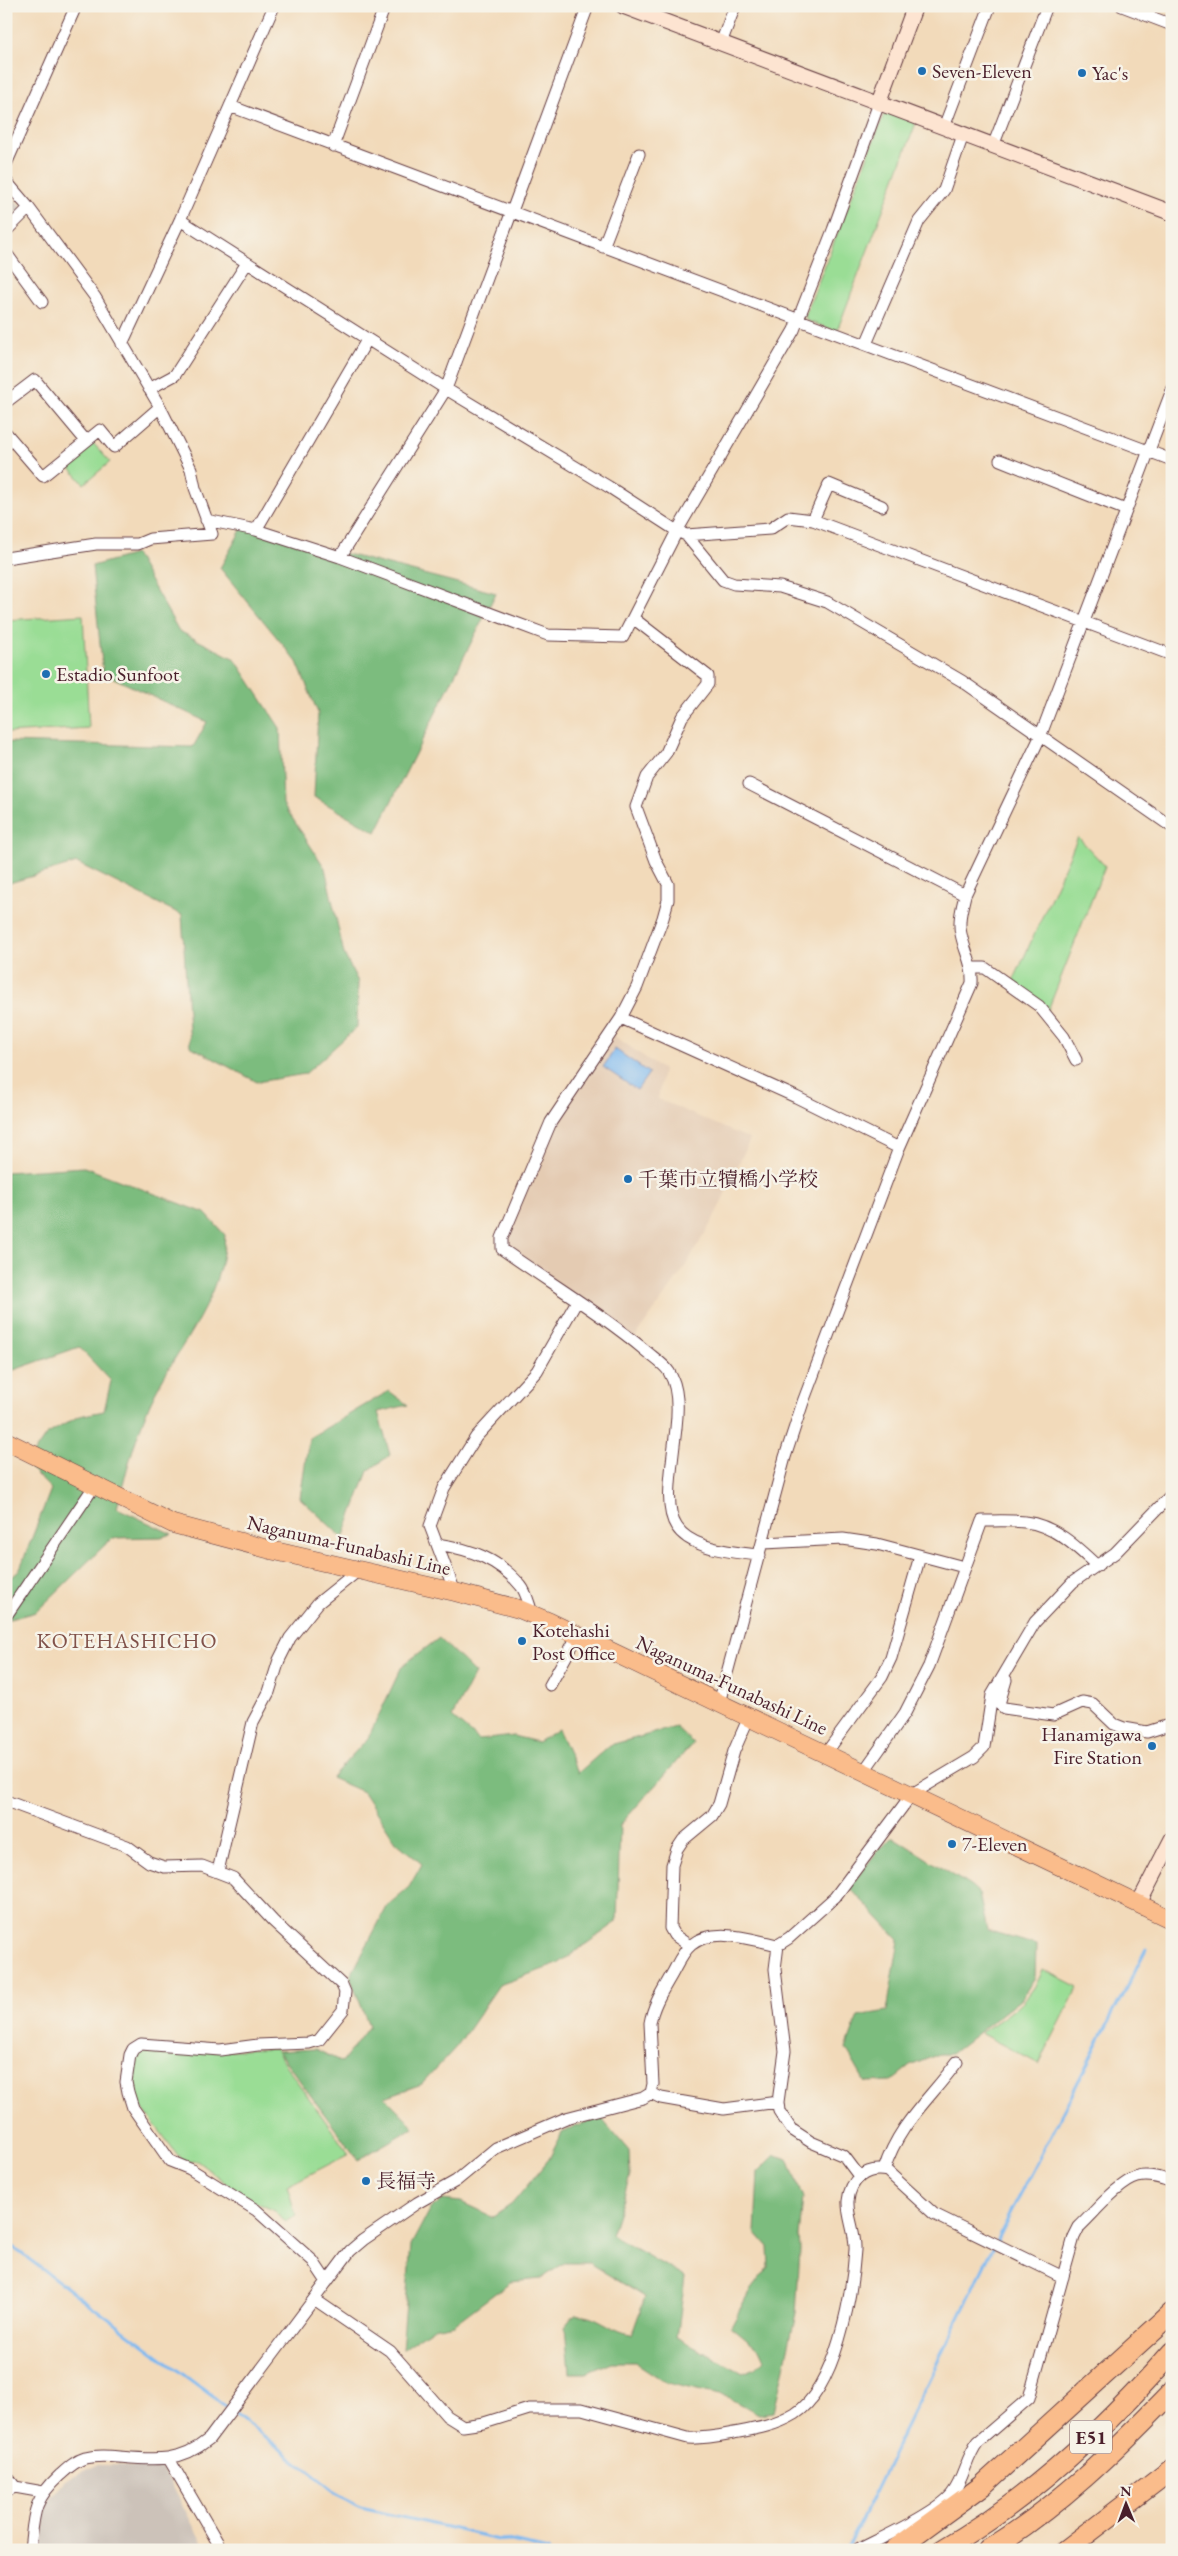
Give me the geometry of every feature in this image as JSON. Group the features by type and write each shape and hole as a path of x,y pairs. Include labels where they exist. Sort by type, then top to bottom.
{"highway":[{"path":"894,2550 982,2486 1172,2313"},
{"name":"E51","path":"942,2550 1000,2512 1045,2478 1088,2440 1172,2352"},
{"name":"E51","path":"988,2550 1062,2498 1106,2460 1172,2392"},
{"path":"1066,2550 1172,2469"}],"main road":[{"name":"Naganuma-Funabashi Line","path":"6,1441 173,1524 455,1592 533,1615 864,1771 1172,1920"}],"street":[{"path":"6,164 76,6"},
{"path":"122,344 180,220 274,6"},
{"path":"340,557 446,389 588,6"},
{"path":"623,6 1172,213"},
{"path":"721,43 735,6"},
{"path":"206,520 256,530 340,557 548,635 623,637 798,320 915,6"},
{"path":"944,128 990,6"},
{"path":"993,146 1047,6"},
{"path":"1122,6 1172,25"},
{"path":"333,146 383,12"},
{"path":"230,106 1172,460"},
{"path":"866,344 919,221 944,190 964,135"},
{"path":"603,247 639,154"},
{"path":"6,181 29,208 95,297 160,407 191,469 212,534 150,539 138,544 96,544 6,558"},
{"path":"6,231 29,208"},
{"path":"180,220 367,340 681,533 723,580 734,584 780,587 827,602 962,681 1172,827"},
{"path":"6,253 42,302"},
{"path":"149,389 175,375 247,263"},
{"path":"256,530 367,340"},
{"path":"6,402 35,380 86,441"},
{"path":"719,1703 786,1457 803,1402 898,1148 969,990 973,968 961,933 960,912 965,895 1040,737 1172,390"},
{"path":"6,433 43,476 100,430 114,447 160,407"},
{"path":"1000,460 1126,510"},
{"path":"813,520 829,484 882,506"},
{"path":"681,533 770,529 788,517 813,520 1172,655"},
{"path":"633,618 708,676 708,684 682,717 666,753 647,777 636,807 656,860 668,884 668,900 637,986 622,1018 551,1122 502,1238 502,1249 630,1338 669,1371 676,1389 677,1416 668,1500 675,1526 685,1538 703,1546 760,1555"},
{"path":"749,784 965,895"},
{"path":"973,968 985,968 1040,1006 1064,1037 1076,1060"},
{"path":"622,1018 796,1097 898,1148"},
{"path":"455,1592 430,1526 444,1488 476,1437 537,1371 577,1301"},
{"path":"6,1616 95,1485"},
{"path":"39,2550 30,2544 36,2508 43,2492 71,2466 84,2458 97,2456 169,2459 188,2454 209,2439 350,2251 363,2240 417,2203 456,2182 496,2148 566,2118 642,2098 651,2093 653,2084 651,2014 658,1998 690,1946 709,1936 723,1935 778,1945 789,1938 835,1897 912,1794 974,1758 984,1747 992,1695 1036,1622 1073,1582 1115,1553 1172,1494"},
{"path":"864,1771 905,1713 929,1666 982,1521 1026,1522 1041,1526 1072,1543 1097,1566"},
{"path":"764,1543 843,1539 877,1544 964,1567"},
{"path":"437,1544 462,1548 492,1559 522,1587 533,1615"},
{"path":"826,1753 885,1671 891,1658 920,1556"},
{"path":"218,1871 253,1722 268,1692 279,1660 290,1638 318,1603 359,1570"},
{"path":"550,1685 578,1635"},
{"path":"1010,1664 999,1704 1004,1708 1053,1716 1082,1702 1093,1704 1114,1724 1124,1728 1147,1732 1172,1724"},
{"path":"690,1946 674,1935 670,1928 672,1866 677,1850 683,1840 704,1824 718,1804 734,1751 749,1717"},
{"path":"6,1801 127,1846 149,1862 164,1868 202,1866 218,1871 241,1885 273,1921 342,1986 345,1992 344,2010 319,2040 309,2043 258,2045 220,2050 141,2044 133,2049 130,2055 126,2082 133,2108 170,2161 190,2169 256,2210 313,2261 327,2282"},
{"path":"1139,1903 1172,1839"},
{"path":"778,1945 775,1969 785,2034 785,2052 778,2102 784,2120 791,2129 812,2142 844,2156 858,2176"},
{"path":"884,2170 889,2153 909,2119 944,2080 957,2062"},
{"path":"651,2093 661,2098 724,2109 778,2102"},
{"path":"314,2299 390,2351 447,2416 463,2426 478,2425 529,2408 545,2408 594,2412 688,2438 700,2439 764,2428 795,2414 806,2405 824,2377 845,2322 851,2294 855,2248 848,2199 858,2176 868,2171 884,2170 934,2214 1063,2277"},
{"path":"858,2550 912,2522 952,2494 972,2450 978,2442 1029,2398 1079,2227 1128,2181 1138,2176 1157,2177 1172,2182"},
{"path":"169,2459 222,2550"},
{"path":"6,2475 11,2489 43,2492"}],"shaded area":[{"path":"6,190 22,208 6,225"},
{"name":"千葉市立犢橋小学校","path":"613,1035 663,1070 658,1099 750,1139 714,1218 683,1270 634,1339 501,1250 546,1129"},
{"path":"96,2465 162,2466 206,2550 44,2550 37,2540 45,2504 65,2480"}],"green space":[{"path":"885,112 916,123 837,331 807,321 805,316"},
{"path":"93,443 110,462 84,484 67,465"},
{"path":"245,523 312,545 496,593 376,832 314,797 318,713 297,662 220,568"},
{"path":"135,554 179,631 235,659 280,728 283,804 325,868 344,954 358,982 357,1027 305,1074 257,1082 190,1046 182,915 77,863 6,884 6,742 193,747 207,722 103,673 92,566"},
{"name":"Estadio Sunfoot","path":"83,615 89,728 6,733 6,620"},
{"path":"1078,837 1105,866 1048,1010 1012,984"},
{"path":"84,1167 205,1213 225,1235 222,1258 217,1279 209,1298 155,1393 143,1419 117,1508 172,1534 161,1537 112,1538 36,1612 6,1620 6,1582 19,1571 51,1489 26,1464 46,1435 79,1416 104,1411 111,1381 79,1347 11,1371 6,1370 6,1172"},
{"path":"389,1391 408,1405 378,1412 390,1455 368,1471 343,1538 300,1498 309,1438"},
{"path":"439,1638 475,1673 452,1717 479,1740 513,1736 538,1742 558,1729 578,1773 610,1745 676,1727 693,1743 620,1825 617,1922 558,1964 499,1985 457,2046 422,2084 385,2097 414,2127 358,2160 278,2051 315,2049 342,2062 369,2026 350,1977 388,1905 409,1887 422,1864 396,1842 363,1792 331,1778 368,1738 402,1666"},
{"path":"893,1837 970,1886 979,1894 987,1930 1036,1945 1035,1977 1022,1998 951,2054 939,2054 910,2066 891,2081 865,2082 846,2049 858,2016 887,2011 899,1940 849,1887 877,1852"},
{"path":"1043,1969 1078,1987 1039,2064 980,2033 1009,2013 1025,1999"},
{"path":"276,2049 349,2154 287,2186 296,2215 285,2222 275,2211 244,2197 197,2161 183,2162 136,2100 130,2078 135,2057 142,2052"},
{"path":"601,2118 629,2151 630,2176 611,2235 685,2277 677,2338 743,2373 756,2368 764,2360 759,2349 731,2326 749,2292 769,2266 768,2247 755,2232 758,2172 775,2155 788,2159 803,2198 799,2236 800,2250 796,2314 774,2412 759,2414 728,2397 667,2383 635,2362 612,2362 586,2373 569,2373 565,2327 575,2315 590,2316 617,2330 632,2334 645,2297 589,2263 564,2263 541,2279 510,2282 454,2324 433,2328 402,2349 411,2245 430,2209 442,2200 461,2202 493,2217 512,2204 549,2159 562,2133 574,2126"}],"water":[{"path":"615,1049 649,1073 637,1090 603,1067"}],"waterway":[{"path":"846,2550 992,2250 1146,1949"},
{"path":"6,2242 228,2408"},
{"path":"233,2412 343,2498 365,2509 548,2550"}],"place":[{"name":"Seven-Eleven","path":"922,71"},
{"name":"Yac's","path":"1082,73"},
{"name":"Estadio Sunfoot","path":"46,674"},
{"name":"千葉市立犢橋小学校","path":"628,1179"},
{"name":"Kotehashi Post Office","path":"522,1641"},
{"name":"Hanamigawa Fire Station","path":"1152,1746"},
{"name":"7-Eleven","path":"952,1844"},
{"name":"長福寺","path":"366,2181"}],"district":[{"name":"KOTEHASHICHO","path":"127,1641"}]}
